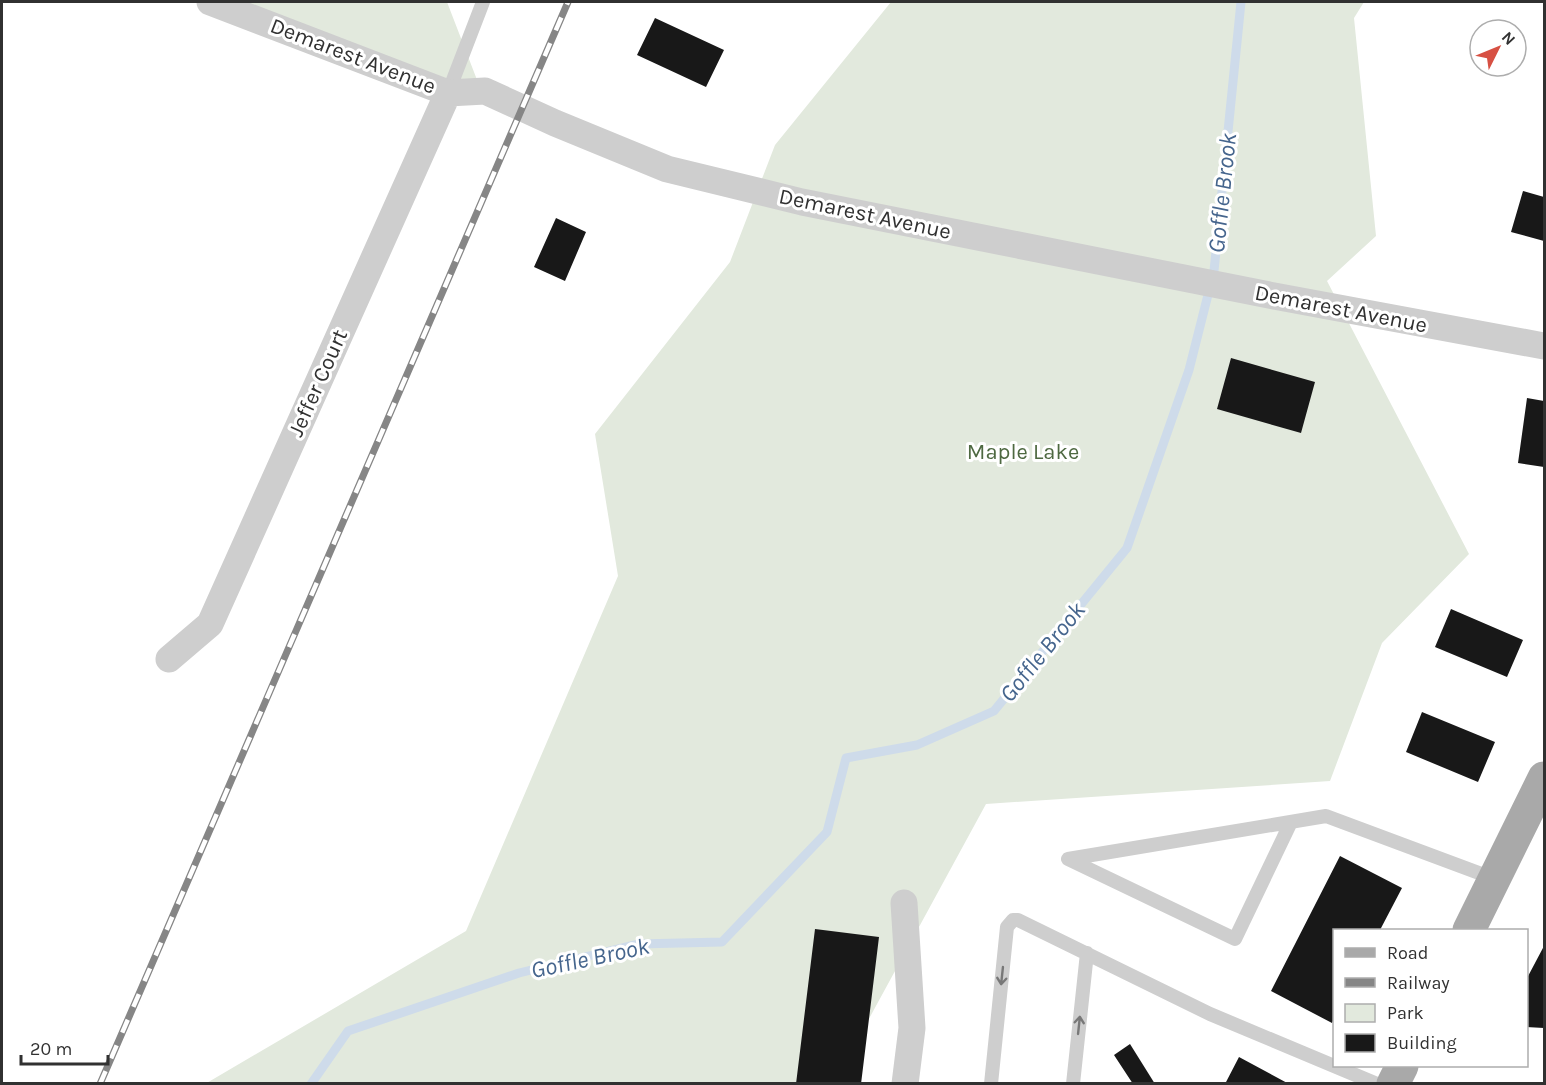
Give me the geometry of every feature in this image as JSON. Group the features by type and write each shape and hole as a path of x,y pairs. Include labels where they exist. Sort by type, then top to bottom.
{"main road":[{"path":"1469,929 1545,778"},
{"path":"1393,1083 1401,1067"}],"street":[{"name":"Demarest Avenue","path":"210,2 448,93 485,91 555,123 667,169 802,202 1274,296 1545,346"},
{"name":"Jeffer Court","path":"169,659 210,624 448,93"},
{"path":"904,903 912,1028 904,1083"}],"lane":[{"path":"448,93 483,2"},
{"path":"1291,822 1235,939 1068,859 1326,816 1494,879"},
{"path":"991,1083 1007,927 1013,920 1024,922 1210,1014 1333,1065"},
{"path":"1073,1083 1087,953"},
{"path":"1338,1067 1377,1083"}],"green space":[{"path":"208,2 447,2 484,98"},
{"name":"Maple Lake","path":"891,2 1364,2 1354,18 1376,236 1327,281 1469,554 1382,643 1330,781 986,804 834,1083 205,1084 466,931 618,576 595,434 730,262 775,145"}],"building":[{"path":"655,18 724,50 706,87 637,55"},
{"path":"1523,191 1544,197 1544,241 1511,232"},
{"path":"556,218 586,232 565,281 534,267"},
{"path":"1231,358 1315,382 1301,433 1217,409"},
{"path":"1527,398 1544,401 1544,467 1518,463"},
{"path":"1451,609 1523,640 1507,677 1435,647"},
{"path":"1422,712 1495,742 1478,782 1406,752"},
{"path":"1340,856 1402,888 1381,929 1333,929 1332,1023 1271,991"},
{"path":"815,929 879,937 861,1084 796,1084"},
{"path":"1544,946 1544,1028 1528,1027 1528,976"},
{"path":"1130,1044 1155,1084 1133,1084 1114,1055"},
{"path":"1239,1057 1289,1084 1225,1084"}],"waterway":[{"name":"Goffle Brook","path":"311,1084 348,1031 519,973 638,944 722,942 827,832 846,758 917,745 994,711 1127,548 1189,370 1214,271 1241,2"}],"railway":[{"path":"100,1084 568,2"}]}
